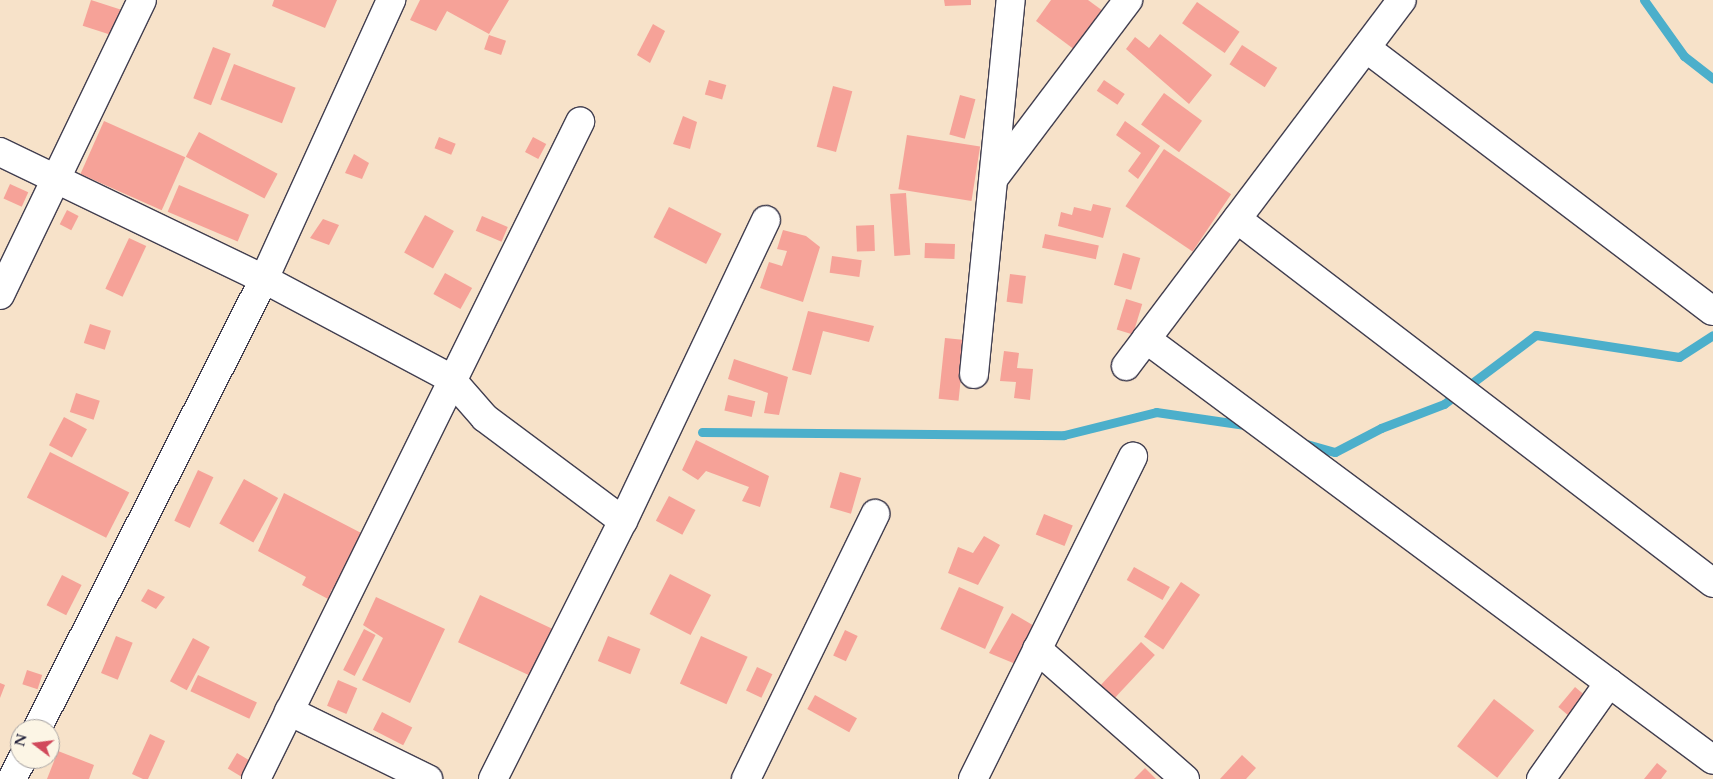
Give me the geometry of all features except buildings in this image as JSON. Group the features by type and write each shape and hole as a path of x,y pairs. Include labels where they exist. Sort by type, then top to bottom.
{"street":[{"path":"0,295 142,0"},
{"path":"42,719 264,279 391,0"},
{"path":"974,374 1011,0"},
{"path":"994,178 1128,0"},
{"path":"1126,366 1402,0"},
{"path":"1366,48 1713,311"},
{"path":"256,779 450,378 580,122"},
{"path":"0,152 264,279 450,378 485,418 623,521"},
{"path":"1237,219 1713,583"},
{"path":"493,779 623,521 766,220"},
{"path":"1146,339 1713,760"},
{"path":"973,779 1133,456"},
{"path":"746,779 875,514"},
{"path":"1038,649 1185,779"},
{"path":"1541,779 1608,683"},
{"path":"289,711 417,777"}],"waterway":[{"path":"1644,0 1684,56 1713,79"},
{"path":"1303,443 1335,452 1381,428 1444,404 1536,335 1679,357 1713,335"},
{"path":"702,432 1064,435 1156,412 1245,425"}]}
